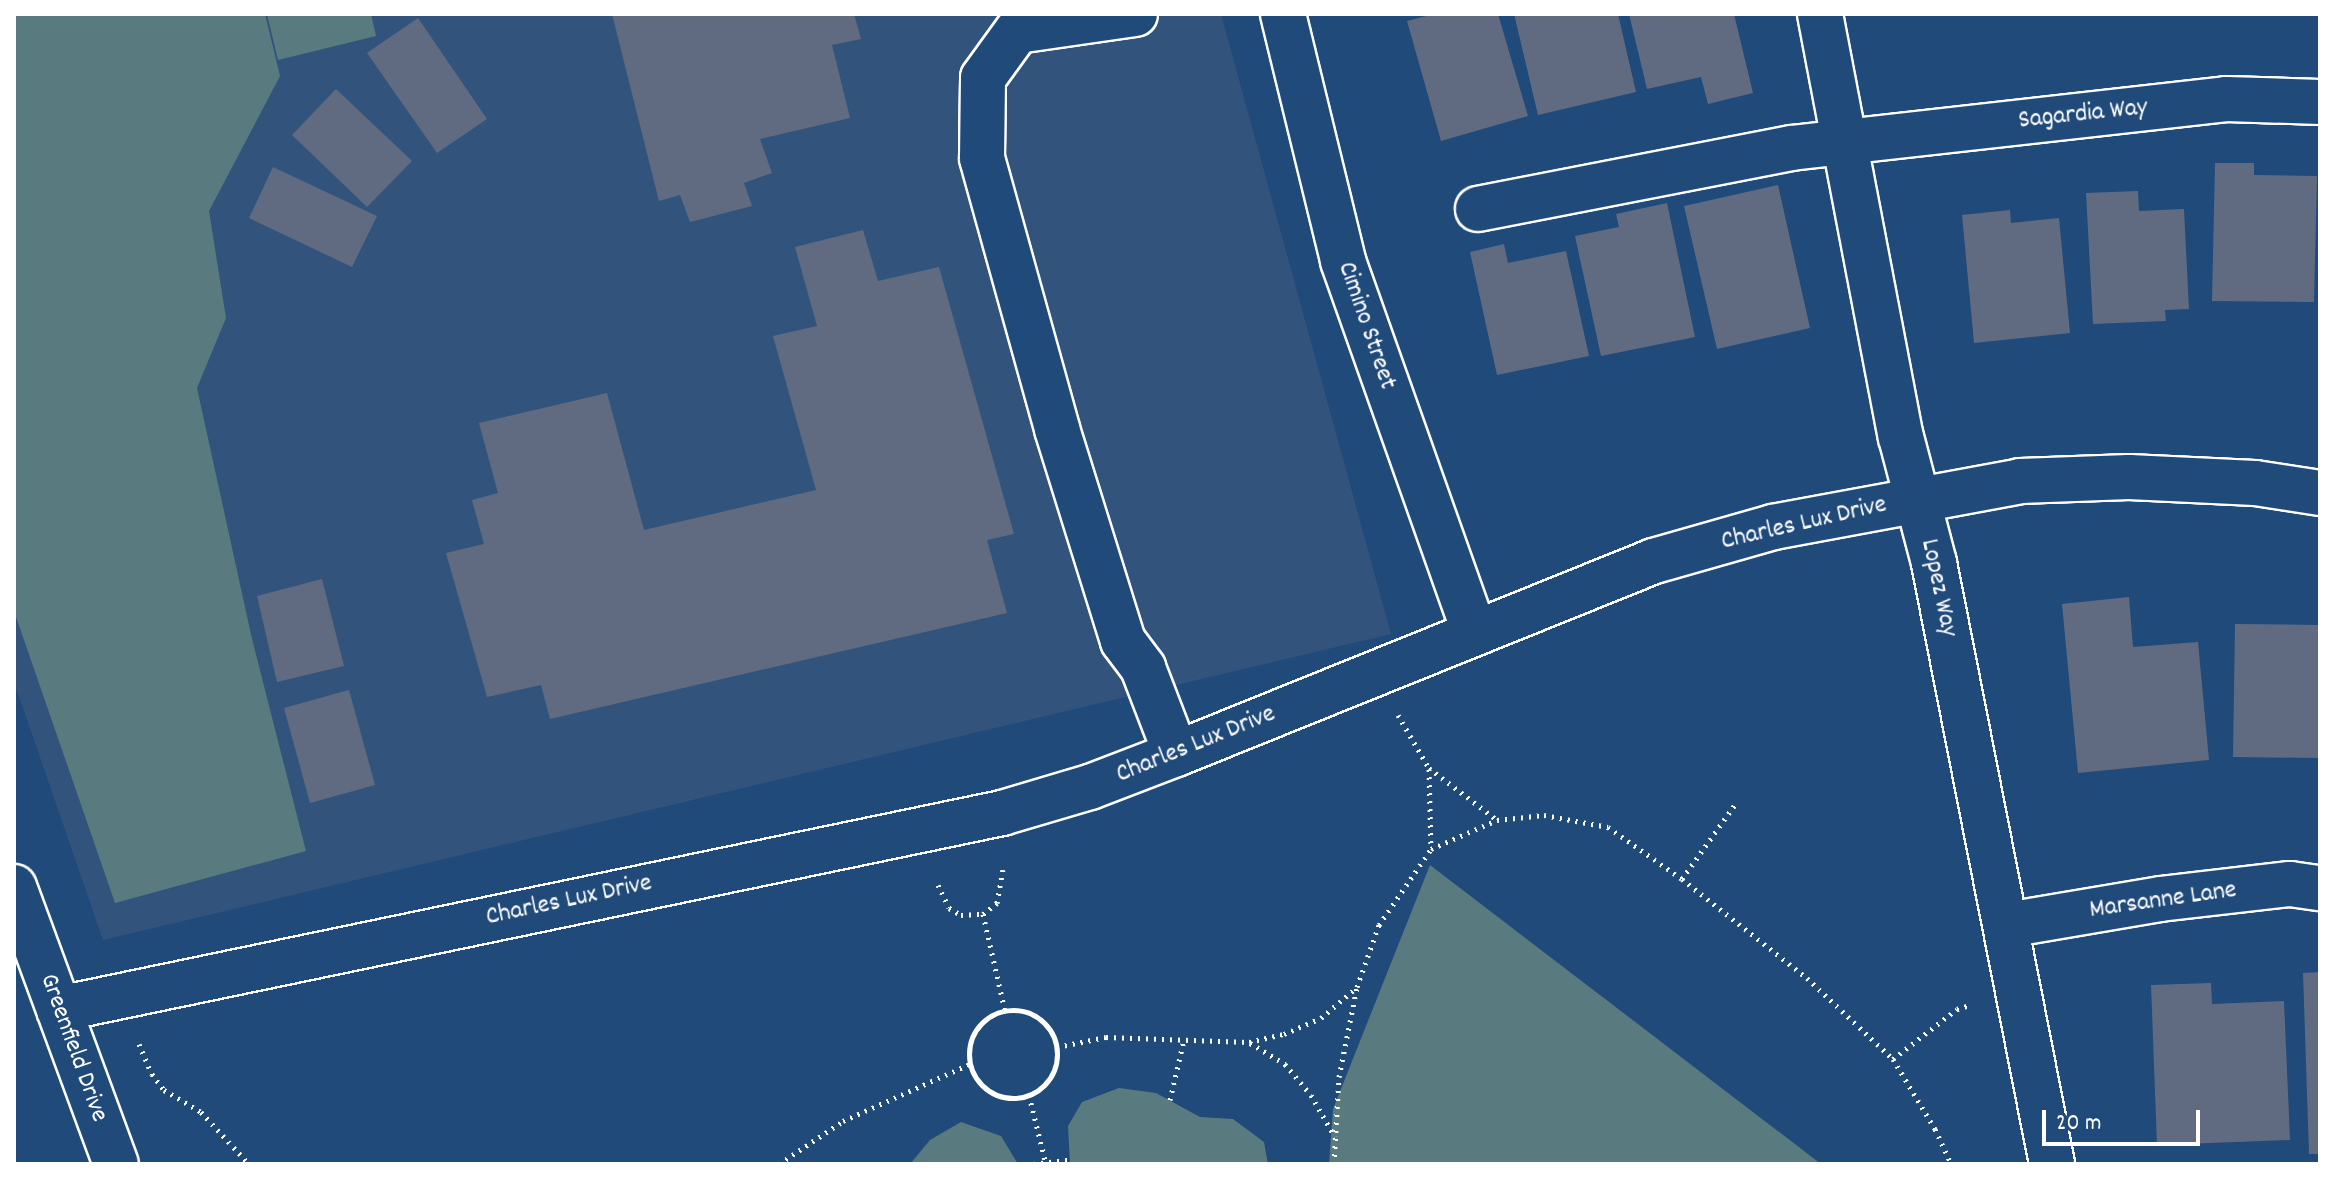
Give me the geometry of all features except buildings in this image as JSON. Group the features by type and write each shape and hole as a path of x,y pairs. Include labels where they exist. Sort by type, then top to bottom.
{"street":[{"path":"1135,14 1017,31 983,78 982,158 1057,429 1123,641 1143,668 1176,754"},
{"name":"Cimino Street","path":"1283,14 1343,261 1474,631"},
{"name":"Lopez Way","path":"1820,14 1901,437 1934,563 2052,1164"},
{"name":"Sagardia Way","path":"1478,209 1791,148 2226,99 2320,102"},
{"name":"Charles Lux Drive","path":"59,1009 1002,813 1090,787 1176,754 1474,631 1654,561 1773,527 2020,481 2129,477 2255,483 2320,493"},
{"name":"Marsanne Lane","path":"2007,925 2290,884 2320,888"},
{"name":"Greenfield Drive","path":"14,887 116,1164"}],"path":[{"path":"1397,711 1429,768 1497,820"},
{"path":"1429,768 1431,849"},
{"path":"1682,879 1736,803"},
{"path":"1334,1164 1339,1077 1357,987 1379,925 1431,849 1497,820 1544,815 1608,827 1682,879 1807,978 1893,1059 1935,1129 1951,1164"},
{"path":"938,885 949,908 961,915 983,914 997,903 1003,870"},
{"path":"983,914 1005,1011"},
{"path":"1057,1047 1106,1037 1249,1042 1284,1034 1321,1018 1357,987"},
{"path":"1893,1059 1957,1009 1982,1002"},
{"path":"1005,1011 1032,1014 1052,1033 1057,1047 1051,1076 1029,1095 1014,1099 986,1089 970,1064 972,1036 991,1016 1005,1011"},
{"path":"1170,1100 1184,1040"},
{"path":"1249,1042 1285,1064 1311,1095 1335,1137"},
{"path":"781,1163 843,1121 970,1064"},
{"path":"152,1074 164,1090 201,1112 249,1164"},
{"path":"1029,1095 1046,1163"},
{"path":"1033,1164 1068,1160"}],"shaded area":[{"path":"14,14 1221,14 1391,634 103,940 14,682"}],"green space":[{"path":"14,14 265,14 280,76 209,211 226,318 197,388 252,639 306,851 115,903 14,611"},
{"path":"267,14 371,14 376,36 278,60"},
{"path":"1430,865 1821,1164 1329,1164 1333,1109"},
{"path":"1119,1088 1156,1093 1200,1117 1233,1119 1264,1142 1268,1164 1070,1164 1068,1126 1082,1102"},
{"path":"961,1122 1001,1136 1018,1164 910,1164 930,1140"}]}
